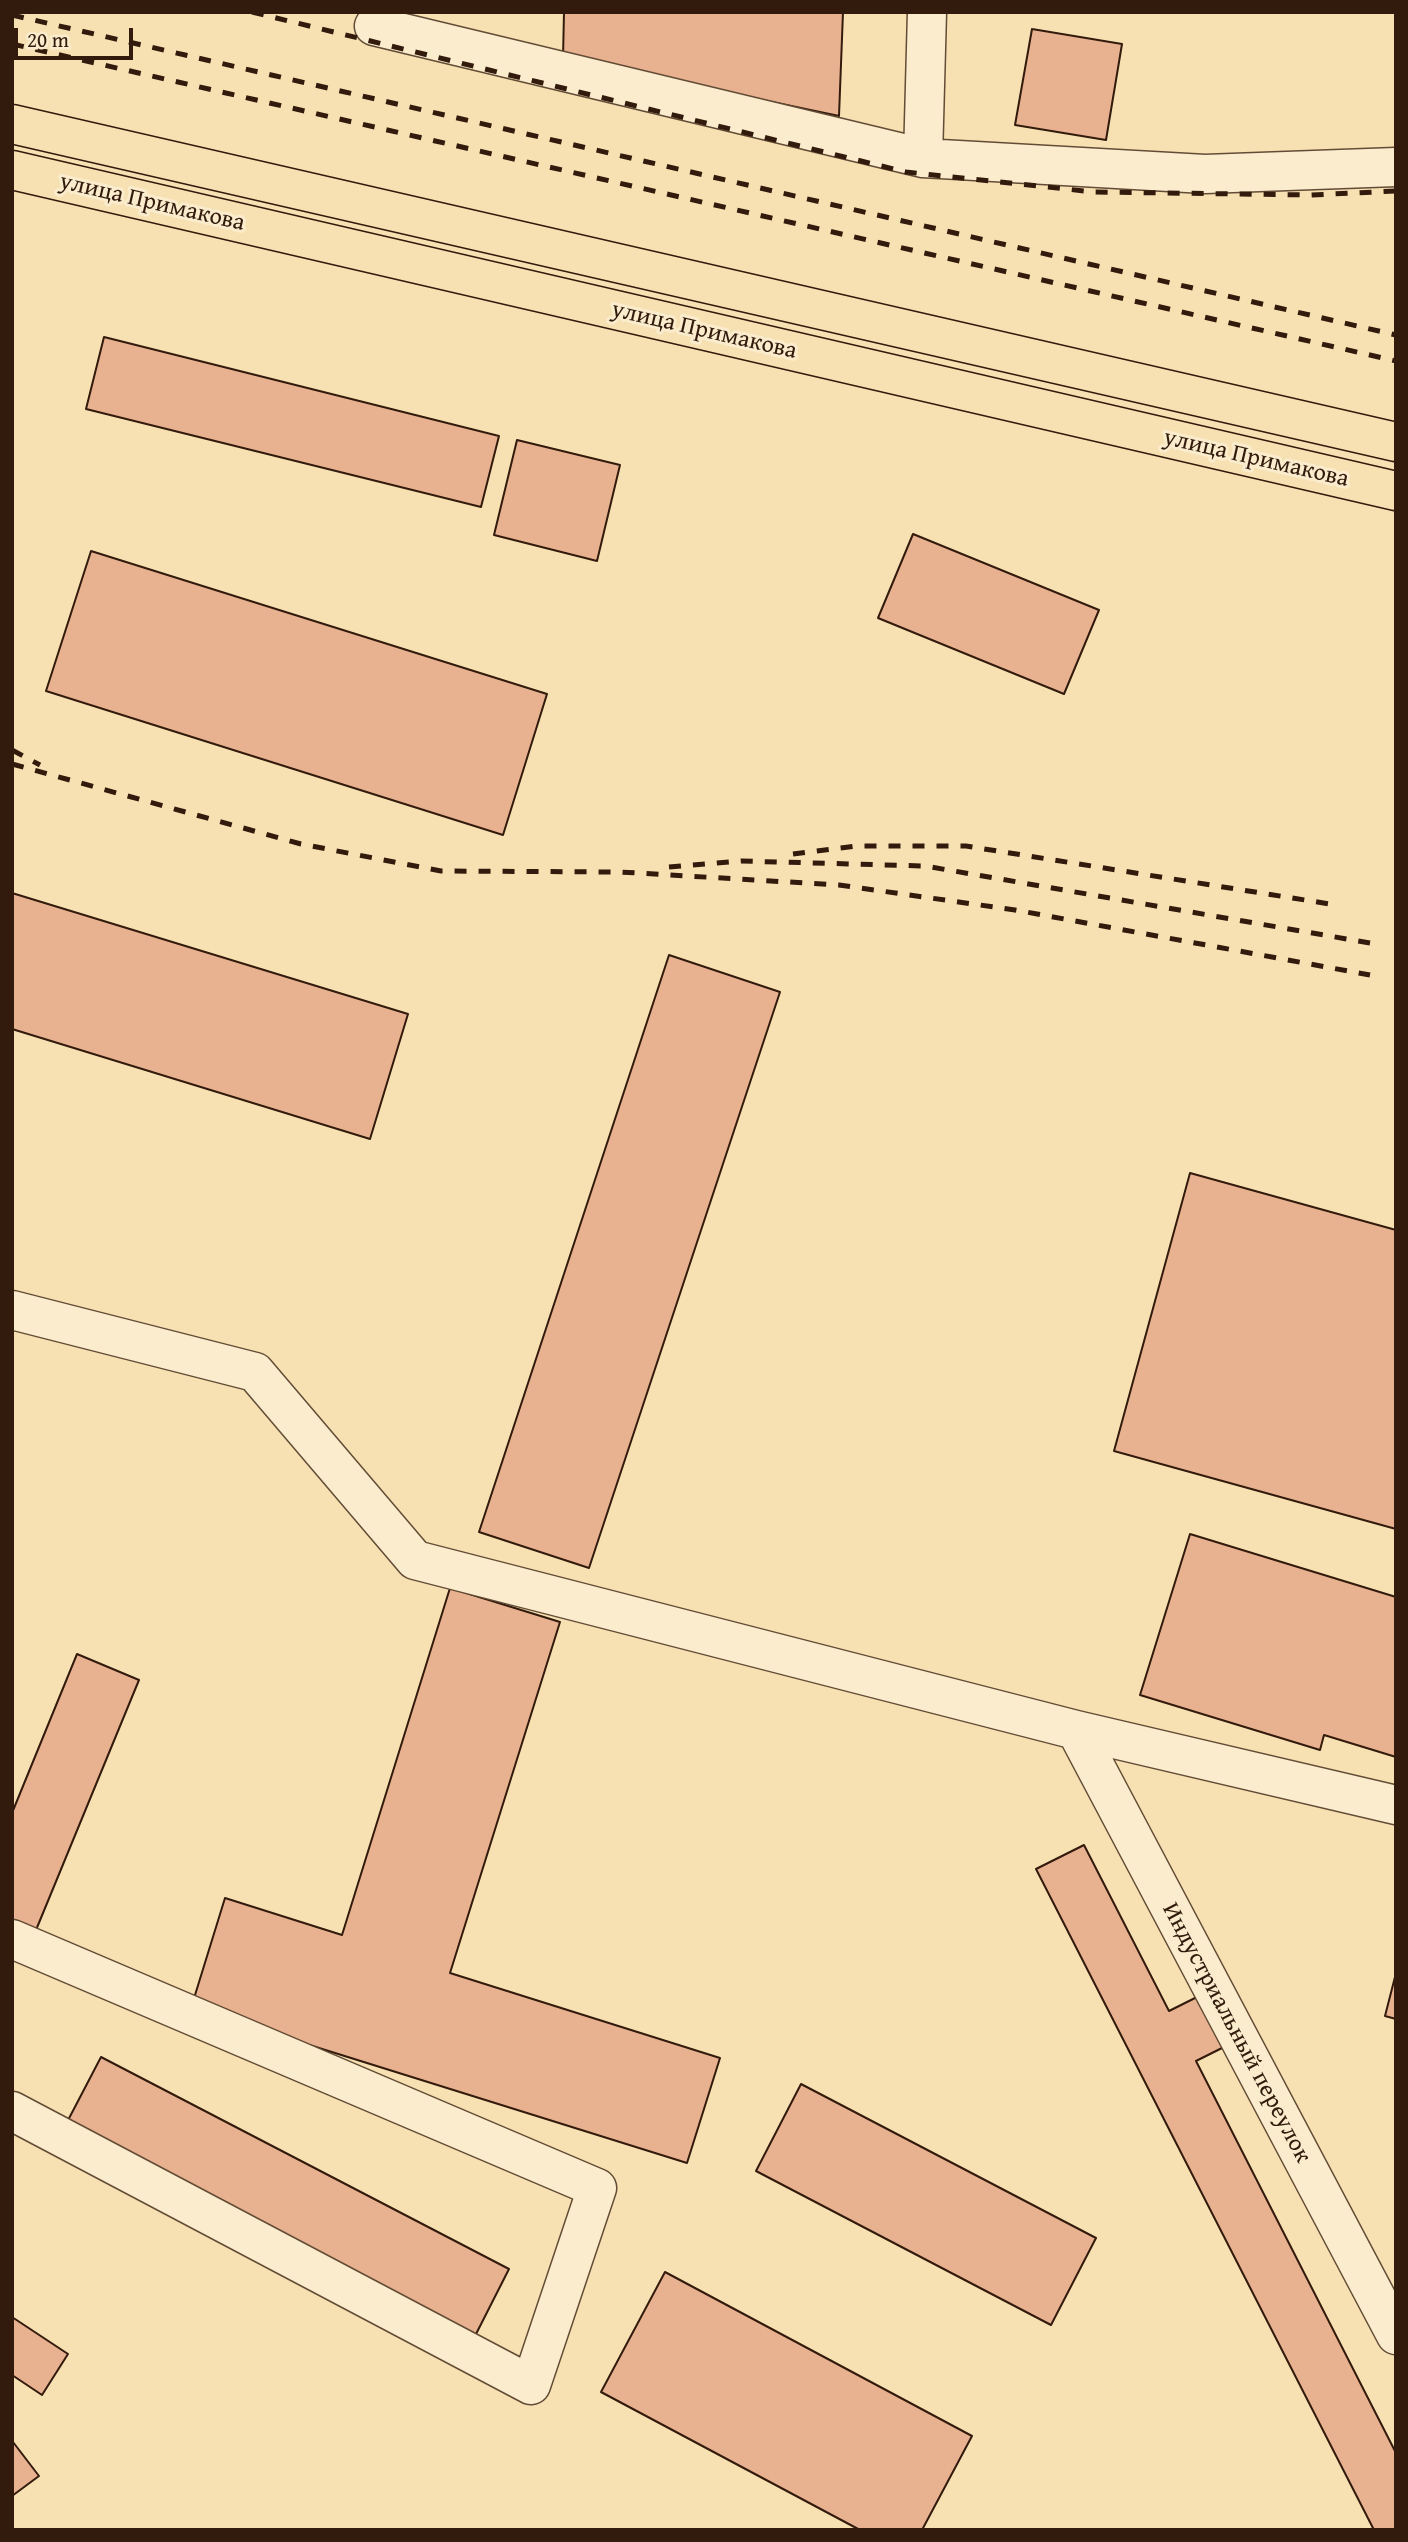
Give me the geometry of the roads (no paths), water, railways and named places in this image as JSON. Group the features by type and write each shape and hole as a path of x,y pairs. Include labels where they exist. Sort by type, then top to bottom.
{"main road":[{"name":"улица Примакова","path":"12,124 1396,442"},
{"name":"улица Примакова","path":"12,170 1396,491"}],"street":[{"path":"923,158 927,12"},
{"path":"374,26 923,158 1205,174 1396,167"},
{"path":"12,1310 255,1373 415,1560 1076,1730 1396,1805"},
{"name":"Индустриальный переулок","path":"1076,1730 1396,2335"},
{"path":"12,1938 597,2188 531,2385 12,2111"}],"railway":[{"path":"252,12 906,172 1094,192 1311,195 1396,191"},
{"path":"12,15 1396,335"},
{"path":"12,44 1396,361"},
{"path":"12,750 40,765"},
{"path":"12,764 301,844 441,871 620,872 839,885 1015,910 1370,975"},
{"path":"793,854 857,846 966,846 1330,904"},
{"path":"669,867 741,861 925,866 1370,943"}]}
